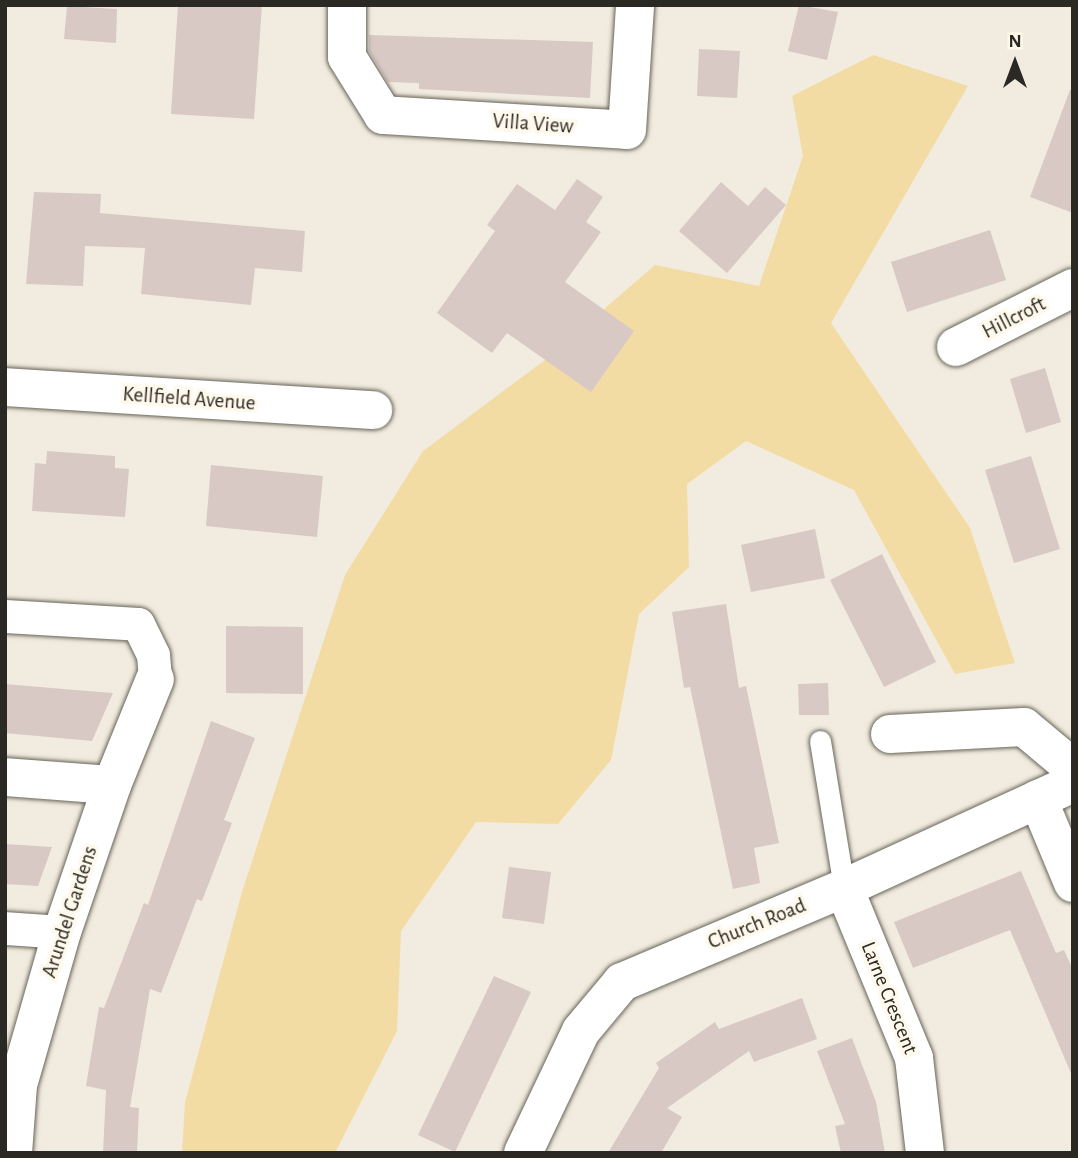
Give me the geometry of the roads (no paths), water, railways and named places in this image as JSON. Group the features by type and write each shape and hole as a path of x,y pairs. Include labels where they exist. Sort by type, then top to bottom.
{"street":[{"name":"Villa View","path":"347,5 347,57 383,115 627,130 635,5"},
{"name":"Hillcroft","path":"956,347 1073,288"},
{"name":"Kellfield Avenue","path":"5,387 373,410"},
{"path":"5,616 138,624 153,655 155,680"},
{"name":"Arundel Gardens","path":"13,1153 12,1085 112,785 155,680"},
{"path":"890,734 1024,727 1073,768"},
{"path":"5,777 112,785"},
{"name":"Church Road","path":"523,1153 581,1031 622,982 844,888 1073,783"},
{"path":"1038,799 1073,883"},
{"name":"Larne Crescent","path":"844,888 914,1058 925,1153"},
{"path":"5,928 62,932"}],"lane":[{"path":"820,741 844,888"}]}
